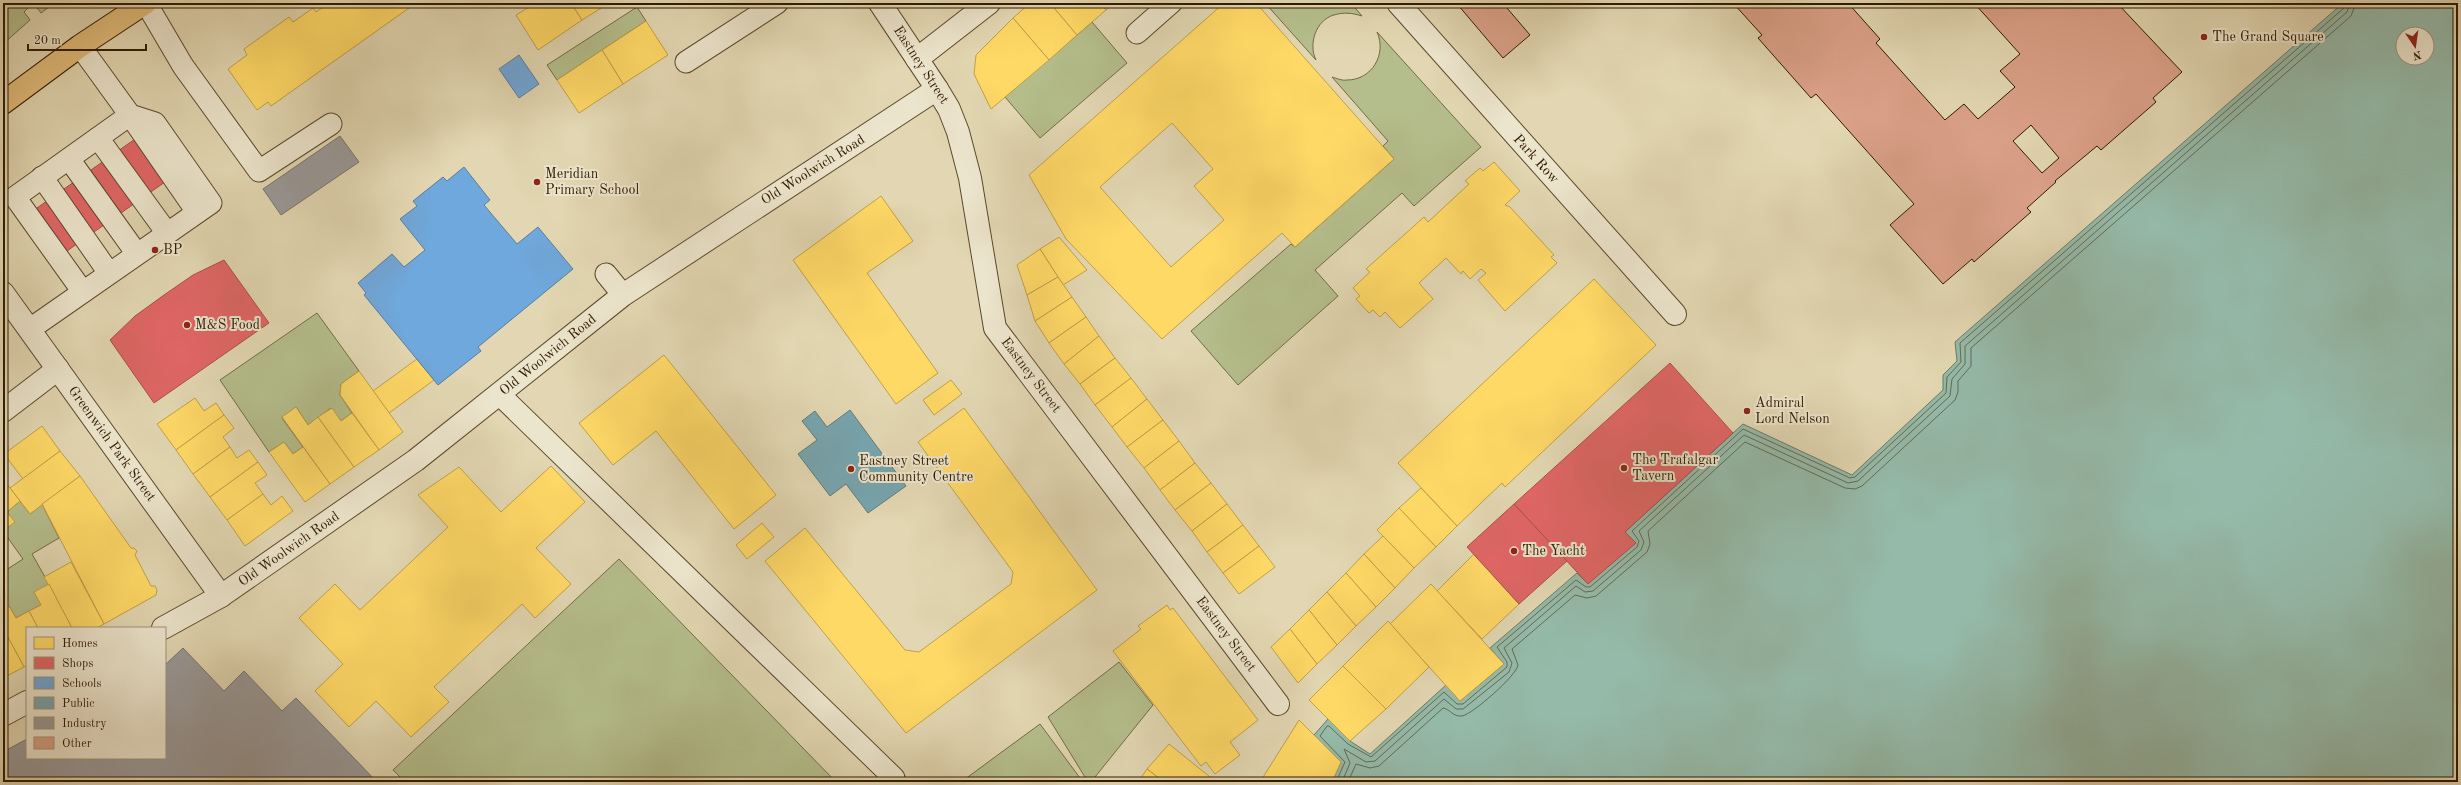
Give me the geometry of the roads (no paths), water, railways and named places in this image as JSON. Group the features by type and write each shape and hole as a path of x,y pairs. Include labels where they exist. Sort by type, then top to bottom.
{"main road":[{"path":"3,103 80,46 146,3"}],"street":[{"name":"Eastney Street","path":"880,3 937,89 949,109 958,132 970,178 995,328 1278,704"},
{"path":"918,59 989,3"},
{"name":"Park Row","path":"1398,3 1675,314"},
{"name":"Old Woolwich Road","path":"165,627 221,596 416,460 623,295 937,89"},
{"name":"Greenwich Park Street","path":"3,293 221,596"},
{"path":"3,411 58,369"},
{"path":"3,715 26,703"}],"lane":[{"path":"146,3 183,66 259,171 331,124"},
{"path":"686,62 777,3"},
{"path":"1138,33 1171,3"},
{"path":"30,329 210,203 155,123 130,115 80,46"},
{"path":"83,292 15,197 130,115"},
{"path":"98,138 167,233"},
{"path":"69,158 137,254"},
{"path":"42,177 109,273"},
{"path":"606,274 623,295"},
{"path":"499,394 894,778"}],"water":[{"path":"2343,3 2458,3 2458,782 1332,782 1341,762 1314,735 1328,719 1350,741 1370,754 1446,685 1460,701 1504,664 1490,648 1577,573 1587,583 1635,543 1625,532 1743,424 1852,475 1943,390 1943,375 1957,361 1955,342"}],"place":[{"name":"The Grand Square","path":"2204,37"},
{"name":"Meridian Primary School","path":"537,182"},
{"name":"BP","path":"155,250"},
{"name":"M&S Food","path":"187,325"},
{"name":"Admiral Lord Nelson","path":"1747,411"},
{"name":"The Trafalgar Tavern","path":"1624,468"},
{"name":"Eastney Street Community Centre","path":"851,469"},
{"name":"The Yacht","path":"1514,551"}]}
